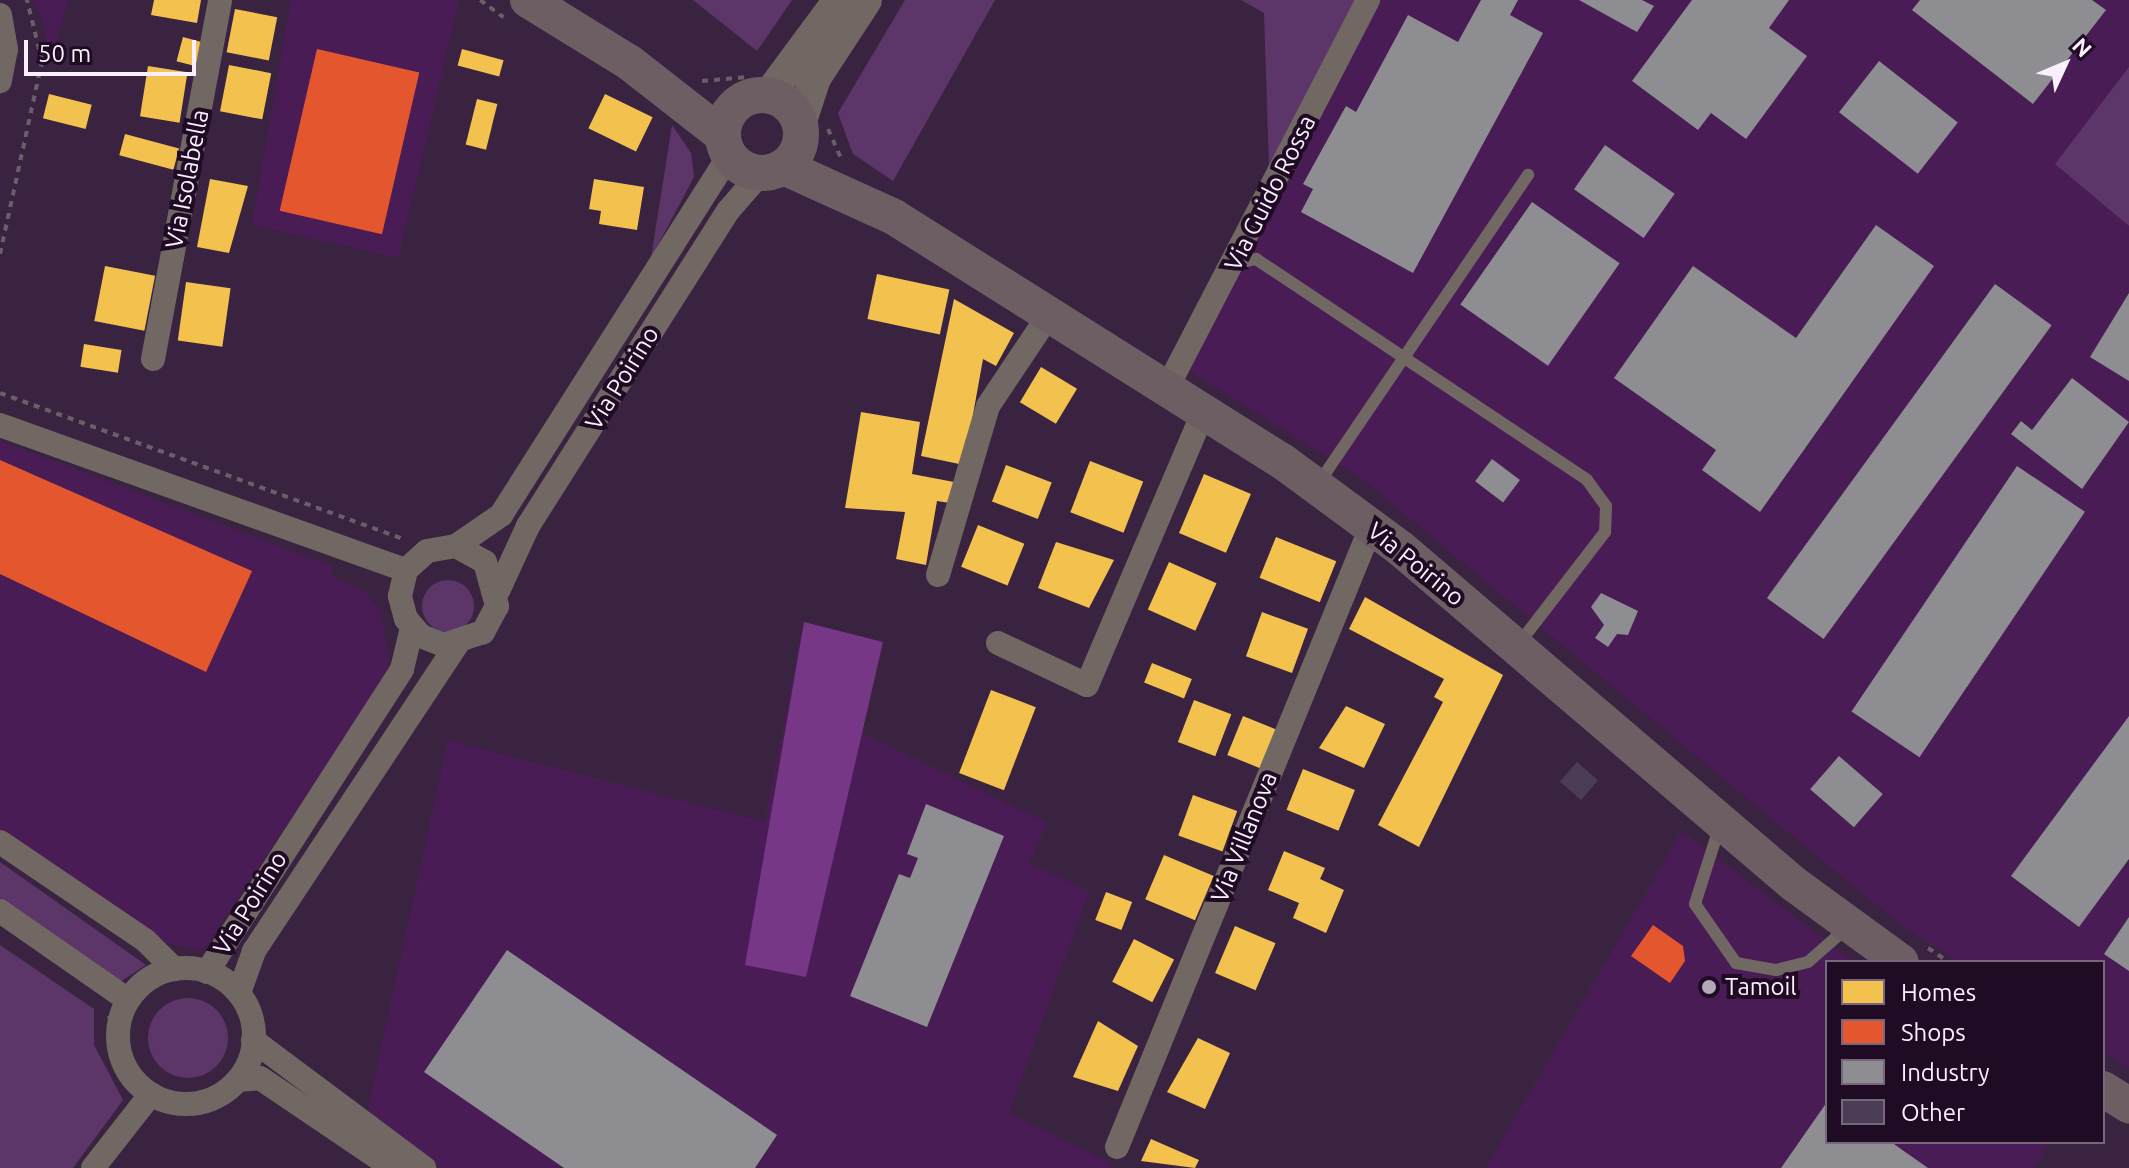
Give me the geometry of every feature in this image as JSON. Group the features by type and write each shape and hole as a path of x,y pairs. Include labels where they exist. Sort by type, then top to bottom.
{"main road":[{"path":"528,0 630,63 726,146 772,170 800,130"},
{"path":"630,63 753,91 726,146"},
{"name":"Via Poirino","path":"753,91 788,105 800,130 894,217"},
{"name":"Via Poirino","path":"772,170 894,217 1169,384 1316,486 1371,527 1516,647 1721,822 1898,960"},
{"path":"2105,1090 2129,1105"}],"street":[{"name":"Via Isolabella","path":"153,359 220,0"},
{"path":"753,91 839,0"},
{"path":"800,130 815,78 866,0"},
{"name":"Via Guido Rossa","path":"1169,384 1234,264 1368,0"},
{"path":"0,15 6,49 0,81"},
{"name":"Via Poirino","path":"456,546 501,515 726,146"},
{"name":"Via Poirino","path":"498,591 528,526 728,211 772,170"},
{"path":"938,575 988,406 1051,312"},
{"path":"998,643 1087,685 1205,409"},
{"path":"0,425 406,570"},
{"name":"Via Villanova","path":"1117,1147 1371,527"},
{"path":"456,546 485,562 498,591 483,632 457,644 432,642 412,628 400,596 406,570 427,551 456,546"},
{"name":"Via Poirino","path":"207,972 402,669 412,628"},
{"name":"Via Poirino","path":"239,993 254,951 457,644"},
{"path":"0,842 146,941 174,969"},
{"path":"0,911 128,1000"},
{"path":"393,1168 260,1078 238,1080 206,1101 151,1094 130,1073 119,1047 128,1000 174,969 207,972 239,993 253,1040 424,1168"},
{"path":"238,1080 253,1040"},
{"path":"93,1168 151,1094"}],"lane":[{"path":"1316,486 1528,175"},
{"path":"1234,264 1256,259 1587,480 1606,506 1605,532 1516,647"},
{"path":"1721,822 1695,904 1736,963 1776,970 1808,962 1850,925"}],"path":[{"path":"0,254 42,61 27,0"},
{"path":"694,78 753,91"},
{"path":"0,393 388,535 418,539"}],"shaded area":[{"path":"33,0 68,0 50,65 44,24"},
{"path":"291,0 459,0 398,258 252,225"},
{"path":"693,0 792,0 757,51"},
{"path":"905,0 995,0 893,181 853,154 838,113"},
{"path":"1241,0 1360,0 1269,166 1264,13"},
{"path":"1381,0 2129,0 2129,1068 2105,1053 2105,960 1956,960 1898,923 1361,478 1183,367"},
{"path":"2129,67 2129,226 2055,164"},
{"path":"672,125 691,153 694,177 651,258"},
{"path":"0,441 332,566 332,577 364,591 381,611 390,669 203,951 141,937 0,844"},
{"path":"448,580 467,587 474,606 467,625 448,632 429,625 422,606 429,587"},
{"path":"804,622 883,642 859,731 1047,823 1029,863 1089,891 1009,1113 1111,1163 1109,1168 443,1168 366,1118 448,740 765,822"},
{"path":"804,622 883,642 806,977 745,965"},
{"path":"1682,831 1851,960 1825,960 1825,1144 2049,1144 2033,1168 1486,1168"},
{"path":"0,862 146,965 120,982 0,898"},
{"path":"0,945 94,1009 94,1045 123,1100 73,1168 0,1168"},
{"path":"180,998 196,998 217,1009 228,1030 228,1046 217,1067 196,1078 180,1078 166,1072 154,1060 148,1046 148,1030 154,1016 166,1004"}],"building: Homes":[{"path":"154,0 201,0 197,23 151,15"},
{"path":"235,9 277,17 269,60 227,52"},
{"path":"183,37 202,42 196,66 177,61"},
{"path":"462,49 504,60 499,77 458,65"},
{"path":"229,65 271,73 262,119 220,111"},
{"path":"148,66 188,72 180,123 140,116"},
{"path":"49,94 92,105 86,129 43,118"},
{"path":"605,94 653,117 636,151 588,128"},
{"path":"477,99 497,104 486,150 466,145"},
{"path":"125,134 179,148 173,170 119,155"},
{"path":"210,179 248,186 229,253 197,247"},
{"path":"594,179 644,187 637,230 599,224 601,211 589,209"},
{"path":"105,266 155,276 144,331 94,321"},
{"path":"877,274 949,289 940,334 867,319"},
{"path":"186,282 231,288 222,347 178,340"},
{"path":"954,299 1014,333 996,366 983,359 964,465 921,456"},
{"path":"84,344 122,350 118,373 80,367"},
{"path":"1041,367 1077,389 1056,424 1020,402"},
{"path":"861,412 920,422 912,474 954,482 950,503 937,501 926,565 896,559 905,512 845,508"},
{"path":"1090,461 1143,481 1124,533 1070,512"},
{"path":"1006,465 1052,483 1038,519 992,501"},
{"path":"1204,474 1251,494 1226,553 1179,533"},
{"path":"978,525 1024,544 1008,585 961,567"},
{"path":"1276,537 1336,561 1320,602 1260,578"},
{"path":"1056,542 1114,560 1089,608 1038,588"},
{"path":"1169,562 1217,583 1195,631 1148,610"},
{"path":"1365,597 1503,675 1419,847 1378,825 1443,702 1434,697 1444,679 1349,629"},
{"path":"1262,612 1308,629 1292,673 1246,656"},
{"path":"1152,663 1192,679 1184,699 1144,682"},
{"path":"991,690 1036,707 1004,790 959,773"},
{"path":"1194,700 1231,714 1215,756 1178,742"},
{"path":"1346,706 1385,724 1364,768 1319,748"},
{"path":"1243,716 1278,730 1262,769 1227,755"},
{"path":"1303,769 1355,790 1338,831 1287,810"},
{"path":"1193,795 1237,811 1222,851 1178,835"},
{"path":"1284,851 1325,868 1320,879 1344,890 1326,933 1293,918 1299,903 1268,890"},
{"path":"1164,855 1214,876 1195,920 1145,899"},
{"path":"1106,892 1132,902 1121,930 1095,920"},
{"path":"1235,926 1276,943 1256,990 1215,973"},
{"path":"1134,939 1174,959 1152,1002 1112,982"},
{"path":"1098,1021 1138,1046 1118,1091 1073,1077"},
{"path":"1198,1038 1230,1053 1205,1109 1167,1092"},
{"path":"1151,1139 1199,1160 1195,1168 1141,1161"}],"building: Shops":[{"path":"317,49 419,73 382,234 280,211"},
{"path":"0,460 252,571 206,672 0,574"},
{"path":"1653,925 1683,946 1685,961 1670,983 1631,956"}],"building: Industry":[{"path":"1481,0 1518,0 1510,15 1543,33 1413,273 1301,212 1313,189 1303,184 1346,106 1356,112 1408,15 1458,42"},
{"path":"1579,0 1642,0 1654,6 1637,32"},
{"path":"1692,0 1789,0 1769,28 1807,56 1746,139 1711,113 1698,130 1632,81"},
{"path":"1920,0 2092,0 2106,10 2033,104 1912,10"},
{"path":"1879,61 1958,123 1918,174 1839,112"},
{"path":"1605,145 1675,194 1644,238 1574,189"},
{"path":"1532,202 1620,263 1548,366 1460,304"},
{"path":"1876,225 1934,266 1760,512 1702,470 1716,450 1614,378 1693,266 1796,338"},
{"path":"1995,284 2052,325 1824,639 1767,598"},
{"path":"2129,293 2129,381 2090,357"},
{"path":"2072,378 2129,422 2082,489 2011,434 2021,421 2032,430"},
{"path":"1492,459 1520,480 1503,502 1475,481"},
{"path":"2017,466 2085,512 1919,757 1851,711"},
{"path":"1601,593 1638,611 1628,635 1617,634 1608,647 1595,638 1604,625 1591,607"},
{"path":"2129,716 2129,859 2079,927 2011,876"},
{"path":"1839,756 1883,794 1854,827 1810,789"},
{"path":"926,804 1004,836 927,1027 850,996 899,874 910,878 918,858 907,854"},
{"path":"2129,917 2129,971 2104,954"},
{"path":"507,950 777,1135 755,1168 564,1168 424,1072"},
{"path":"1825,1105 1825,1144 1894,1144 1928,1168 1781,1168"}],"building: Other":[{"path":"1577,762 1598,780 1581,800 1560,782"}],"place":[{"name":"Tamoil","path":"1709,987"}]}
